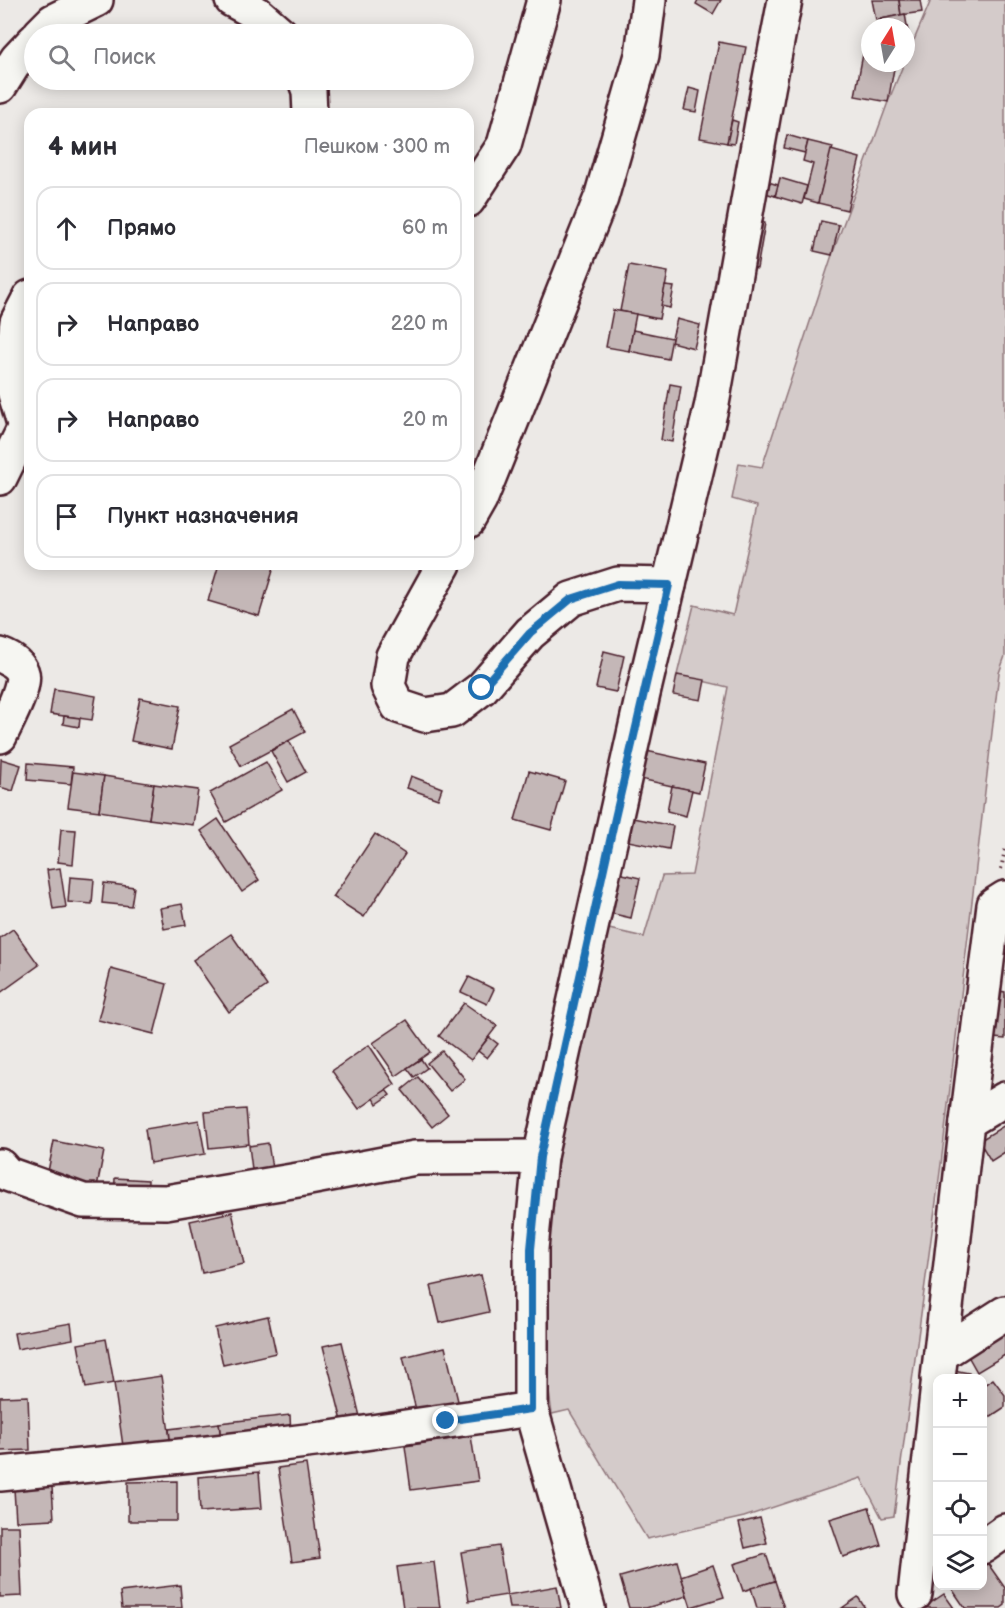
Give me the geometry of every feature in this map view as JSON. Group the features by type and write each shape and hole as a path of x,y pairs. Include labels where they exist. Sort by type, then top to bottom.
{"street":[{"path":"50,24 96,0"},
{"path":"232,0 258,14 270,24"},
{"path":"474,191 504,145 544,0"},
{"path":"474,509 601,198 642,55 649,0"},
{"path":"588,1608 531,1409 531,1249 540,1157 615,818 712,405 785,0"},
{"path":"0,86 17,58 24,51"},
{"path":"309,90 310,108"},
{"path":"24,309 17,322 10,377 24,419"},
{"path":"0,478 24,434"},
{"path":"441,570 393,656 388,686 398,706 424,715 452,711 482,688 530,633 571,599 618,584 669,585"},
{"path":"0,655 16,664 23,674 22,689 0,736"},
{"path":"916,1594 967,1122 994,905 1005,898"},
{"path":"967,1122 1005,1100"},
{"path":"2,1172 83,1201 166,1202 415,1158 540,1157"},
{"path":"939,1373 1005,1313"},
{"path":"0,1474 191,1455 531,1409"},
{"path":"987,1544 1005,1531"}],"shaded area":[{"path":"931,0 1005,0 1005,656 999,673 941,1164 894,1516 882,1518 861,1478 744,1517 647,1539 569,1410 552,1414 536,1293 545,1163 600,927 644,937 662,876 692,875 728,687 677,675 694,605 733,615 757,506 732,499 739,463 762,467 832,255 888,102 900,72 915,72 915,38"}],"building":[{"path":"698,0 721,0 713,14 696,4"},
{"path":"872,0 899,0 901,15 876,18"},
{"path":"899,0 920,0 922,12 901,15"},
{"path":"905,14 906,18 886,18"},
{"path":"719,42 746,47 727,143 700,138"},
{"path":"861,64 861,72 893,72 888,102 855,96"},
{"path":"689,88 700,91 696,112 684,110"},
{"path":"732,120 738,122 734,144 727,143"},
{"path":"787,135 808,141 805,153 784,148"},
{"path":"808,141 833,147 818,203 804,199 813,164 803,161"},
{"path":"831,150 860,158 847,210 818,203"},
{"path":"780,178 807,186 802,204 775,196"},
{"path":"762,180 778,185 775,196 759,191"},
{"path":"755,221 765,223 757,269 746,267"},
{"path":"821,221 839,225 832,255 814,251"},
{"path":"629,265 668,272 659,319 620,311"},
{"path":"665,286 674,287 670,308 661,306"},
{"path":"613,310 636,314 629,351 606,347"},
{"path":"677,319 700,325 694,348 671,342"},
{"path":"633,330 672,338 668,359 629,351"},
{"path":"670,384 681,386 672,442 661,440"},
{"path":"217,570 273,570 259,616 208,601"},
{"path":"604,651 624,656 616,692 596,688"},
{"path":"677,675 705,680 701,700 673,695"},
{"path":"54,689 96,696 92,720 50,714"},
{"path":"140,698 180,706 172,749 131,741"},
{"path":"293,709 305,732 241,766 229,744"},
{"path":"64,716 80,718 79,727 63,724"},
{"path":"289,741 306,772 288,782 271,751"},
{"path":"642,750 705,764 699,792 636,778"},
{"path":"1,759 21,765 13,791 0,787"},
{"path":"266,762 282,790 226,822 210,793"},
{"path":"28,763 73,767 71,784 27,780"},
{"path":"529,771 565,781 551,830 515,820"},
{"path":"73,772 104,776 99,811 68,807"},
{"path":"104,776 154,784 149,819 99,811"},
{"path":"411,776 442,788 438,799 407,788"},
{"path":"154,784 198,790 193,825 149,819"},
{"path":"672,786 692,790 686,816 667,811"},
{"path":"628,817 673,826 669,849 623,840"},
{"path":"218,819 259,880 242,892 201,831"},
{"path":"61,829 76,830 73,864 58,862"},
{"path":"375,834 405,854 364,917 333,897"},
{"path":"60,868 66,907 53,909 47,870"},
{"path":"614,872 640,878 631,918 605,912"},
{"path":"70,877 94,879 92,904 68,902"},
{"path":"104,883 134,887 131,906 102,903"},
{"path":"182,904 186,925 164,929 160,908"},
{"path":"13,929 39,965 0,993 0,938"},
{"path":"231,934 267,986 229,1012 193,960"},
{"path":"111,969 167,984 154,1034 98,1020"},
{"path":"469,977 494,989 487,1004 461,992"},
{"path":"999,991 1005,992 1005,1039 994,1038"},
{"path":"464,1003 497,1026 471,1060 439,1036"},
{"path":"407,1020 430,1052 396,1076 373,1043"},
{"path":"489,1037 498,1044 487,1058 478,1051"},
{"path":"369,1045 395,1084 359,1109 332,1071"},
{"path":"442,1051 465,1079 450,1091 427,1063"},
{"path":"421,1059 427,1068 414,1077 407,1068"},
{"path":"418,1077 448,1114 432,1127 402,1090"},
{"path":"386,1090 390,1095 377,1104 374,1098"},
{"path":"246,1109 249,1144 209,1148 205,1112"},
{"path":"199,1120 205,1154 150,1163 145,1129"},
{"path":"1005,1125 1005,1152 991,1161 979,1141"},
{"path":"54,1141 104,1151 94,1202 44,1192"},
{"path":"268,1143 273,1175 253,1177 249,1146"},
{"path":"115,1178 148,1180 147,1203 114,1201"},
{"path":"232,1212 244,1264 202,1273 190,1221"},
{"path":"481,1275 489,1312 440,1323 431,1286"},
{"path":"268,1316 276,1353 223,1365 215,1328"},
{"path":"71,1323 73,1339 17,1349 14,1333"},
{"path":"1005,1333 1005,1355 977,1372 968,1356"},
{"path":"106,1339 114,1383 86,1388 78,1344"},
{"path":"342,1342 362,1425 344,1429 323,1346"},
{"path":"445,1347 459,1405 417,1414 403,1357"},
{"path":"949,1369 969,1373 969,1374 948,1374"},
{"path":"161,1376 171,1446 124,1453 114,1383"},
{"path":"993,1379 1005,1395 1005,1407 987,1419 987,1383"},
{"path":"28,1396 30,1450 0,1451 0,1397"},
{"path":"290,1415 291,1435 221,1442 219,1423"},
{"path":"219,1423 221,1442 171,1446 169,1429"},
{"path":"471,1436 478,1481 411,1490 405,1446"},
{"path":"306,1464 320,1558 292,1562 278,1468"},
{"path":"259,1472 262,1508 200,1512 198,1477"},
{"path":"177,1481 177,1521 128,1521 128,1482"},
{"path":"52,1487 54,1519 16,1521 14,1489"},
{"path":"869,1507 881,1545 843,1557 830,1519"},
{"path":"760,1518 767,1543 745,1548 739,1523"},
{"path":"0,1526 19,1526 22,1596 0,1597"},
{"path":"499,1546 507,1595 469,1601 461,1552"},
{"path":"766,1554 775,1581 743,1591 734,1564"},
{"path":"677,1561 687,1596 646,1608 629,1608 620,1577"},
{"path":"434,1562 440,1608 403,1608 397,1567"},
{"path":"987,1562 1005,1588 1005,1605 1001,1608 965,1608 953,1590 987,1590"},
{"path":"713,1565 724,1597 691,1607 681,1576"},
{"path":"775,1581 784,1608 757,1608 751,1588"},
{"path":"180,1585 182,1608 122,1608 120,1592"},
{"path":"557,1586 561,1608 509,1608 507,1595"},
{"path":"944,1594 954,1608 923,1608"},
{"path":"858,1597 865,1608 842,1608"}],"route":[{"path":"446,1421 531,1409 531,1249 540,1157 669,585 618,584 571,599 530,633 482,688"}]}
